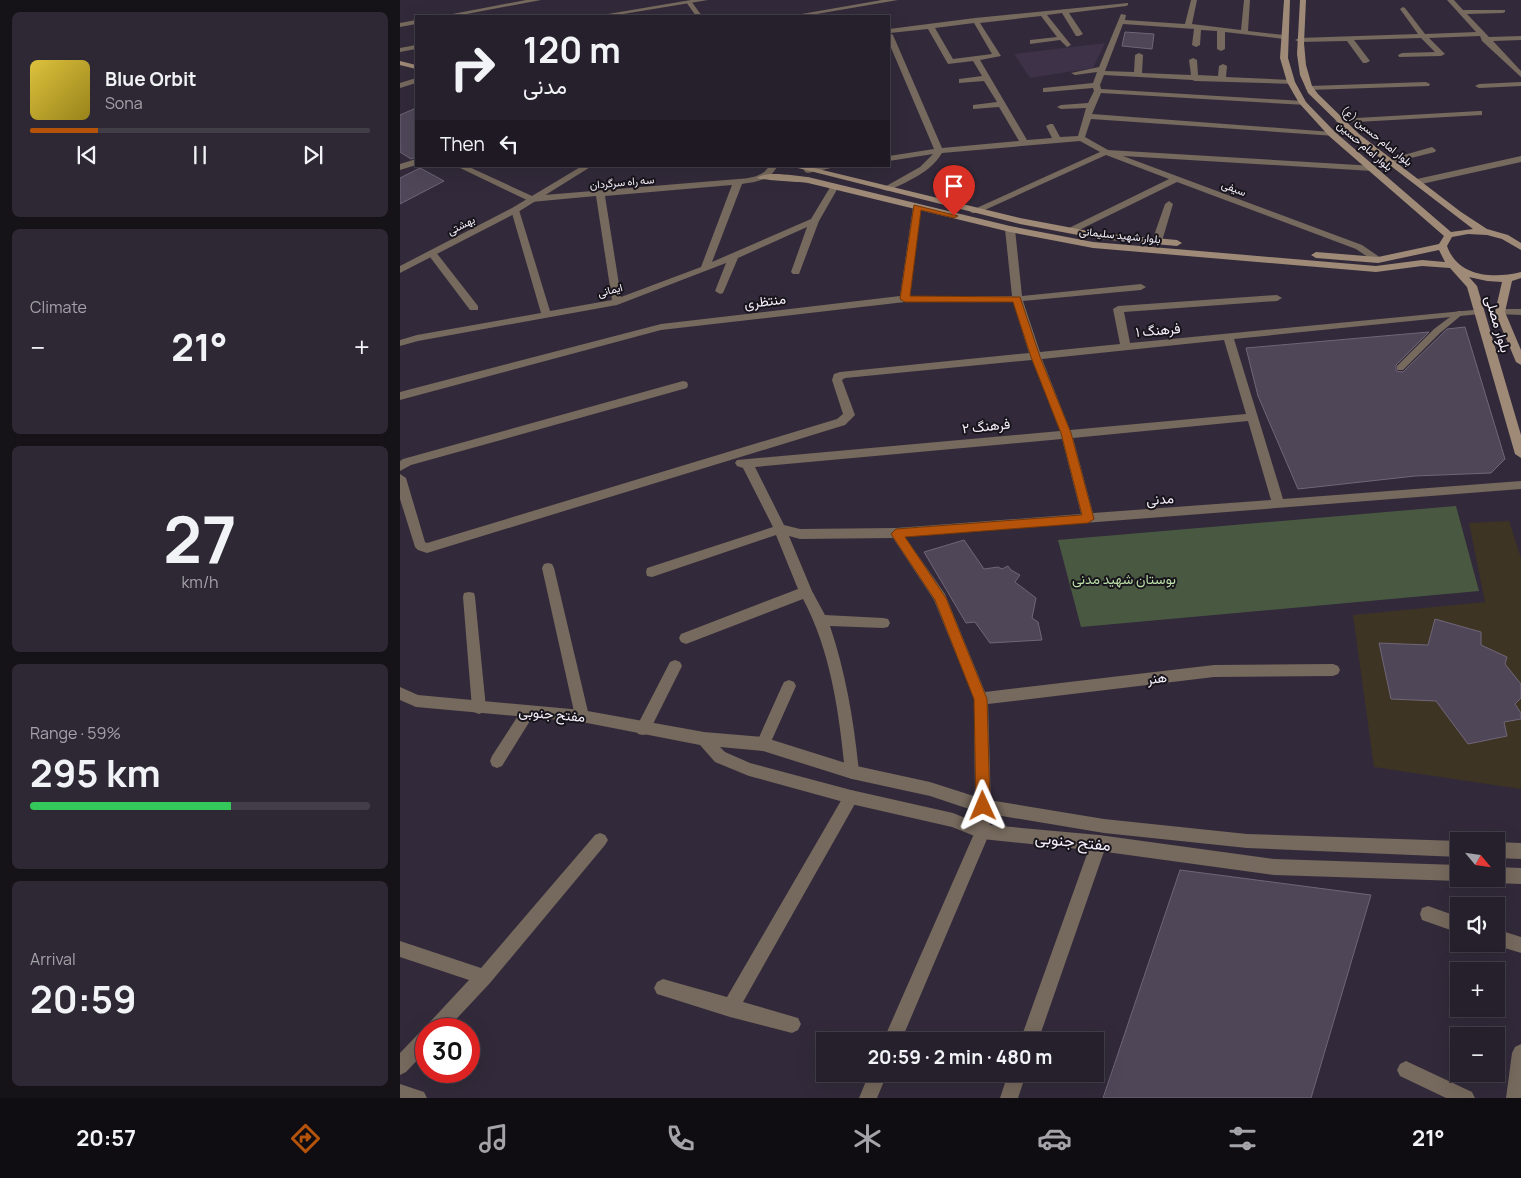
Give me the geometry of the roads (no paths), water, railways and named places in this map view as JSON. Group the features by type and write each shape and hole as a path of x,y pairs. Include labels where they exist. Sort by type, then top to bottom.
{"main road":[{"name":"بلوار امام حسین","path":"1286,0 1284,58 1291,82 1303,103 1332,134 1449,235"},
{"name":"بلوار امام حسین (ع)","path":"1303,0 1299,40 1300,60 1309,88 1339,121 1387,161 1462,219 1484,231"},
{"path":"400,63 415,67"},
{"path":"400,72 415,75"},
{"name":"بلوار شهید سلیمانی","path":"807,168 884,189 1070,231 1157,241 1378,260 1442,246"},
{"name":"بلوار شهید سلیمانی","path":"761,178 783,178 834,186 1010,230 1093,245 1376,269 1422,263 1453,265"},
{"path":"1442,246 1449,235 1461,231 1484,231 1503,236 1521,247"},
{"name":"بلوار مصلی","path":"1442,246 1443,252 1472,286 1521,454"},
{"path":"1453,265 1480,277 1508,279 1521,275"},
{"name":"بلوار مصلی","path":"1508,279 1500,312 1521,360"}],"street":[{"path":"451,15 538,0"},
{"path":"605,15 705,0"},
{"path":"799,15 896,0"},
{"path":"1188,27 1194,0"},
{"path":"1244,32 1247,0"},
{"path":"689,2 698,15"},
{"path":"890,31 1126,2 1122,22 1102,71 1081,138 939,151 890,158"},
{"path":"1452,2 1498,3"},
{"path":"1452,2 1521,75"},
{"path":"1065,9 1079,34"},
{"path":"1402,54 1441,54 1423,36 1403,9"},
{"path":"1460,12 1503,11"},
{"path":"1042,13 1067,45"},
{"path":"930,26 951,62 997,56 975,20"},
{"path":"400,25 415,22"},
{"path":"1122,22 1198,27 1284,37"},
{"path":"1196,44 1198,27"},
{"path":"1221,30 1221,49"},
{"path":"1299,40 1350,40 1423,36 1521,38"},
{"path":"884,189 928,166 936,159 939,151 890,37"},
{"path":"1033,42 1062,38"},
{"path":"1350,40 1366,61"},
{"path":"400,50 415,47"},
{"path":"1138,75 1139,55"},
{"path":"974,58 1024,144"},
{"path":"1193,60 1194,79"},
{"path":"1512,65 1521,65"},
{"path":"1222,80 1223,66"},
{"path":"1075,72 1102,71 1194,79 1291,82"},
{"path":"962,81 987,78"},
{"path":"400,86 415,80"},
{"path":"1309,88 1426,84"},
{"path":"1479,86 1521,84"},
{"path":"1046,90 1097,88 1303,103"},
{"path":"976,107 1002,104"},
{"path":"1061,107 1091,105"},
{"path":"1339,121 1479,114"},
{"path":"1087,116 1332,134"},
{"path":"1050,126 1058,140"},
{"name":"سیفی","path":"1081,138 1106,152 1359,247 1378,260"},
{"path":"1387,161 1432,150"},
{"path":"976,211 1106,152 1372,168"},
{"path":"1416,182 1521,159"},
{"path":"400,167 415,162"},
{"path":"462,167 531,199"},
{"name":"سه راه سرگردان","path":"531,199 586,167"},
{"path":"761,178 770,172 772,167"},
{"path":"807,168 822,167"},
{"name":"سه راه سرگردان","path":"531,199 600,195 738,182 761,178"},
{"path":"1070,231 1177,178"},
{"path":"705,270 738,182"},
{"path":"796,272 814,221 834,186"},
{"path":"600,195 617,302"},
{"name":"بهشتی","path":"400,270 515,210 531,199"},
{"path":"1157,241 1170,204"},
{"path":"905,299 917,207"},
{"path":"515,210 547,316"},
{"name":"ایمانی","path":"400,343 417,338 617,302 705,270 814,221"},
{"path":"1010,230 1017,299 1036,357 1066,433 1088,519"},
{"path":"432,253 474,308"},
{"path":"720,291 734,256"},
{"name":"منتظری","path":"400,396 661,327 905,299 1017,299 1142,287"},
{"path":"1126,346 1118,308 1277,298"},
{"name":"فرهنگ ۱","path":"724,459 846,419 849,415 837,380 838,377 844,375 1036,357 1126,346 1229,338 1480,311"},
{"path":"1500,312 1521,312"},
{"path":"400,332 417,338"},
{"path":"1229,338 1279,505"},
{"path":"401,466 683,385"},
{"name":"فرهنگ ۲","path":"724,459 748,464 1252,417"},
{"path":"400,478 403,499 422,547 428,548 724,459"},
{"path":"748,464 780,529 806,592 822,620 834,659 846,716 852,772"},
{"name":"مدنی","path":"780,529 800,534 896,534 1521,485"},
{"path":"652,572 780,529"},
{"path":"896,534 940,598 981,699 983,806 982,832 896,1032"},
{"path":"548,568 582,716"},
{"path":"686,638 806,592"},
{"path":"469,597 479,708"},
{"path":"822,620 883,623"},
{"path":"643,729 675,666"},
{"name":"هنر","path":"981,699 1214,671 1333,670"},
{"path":"764,744 789,686"},
{"name":"مفتح جنوبی","path":"400,693 416,701 582,716 704,739 764,744 852,772 930,789 983,806 1104,826 1247,841 1450,849"},
{"path":"497,761 528,712"},
{"name":"مفتح جنوبی","path":"704,739 720,757 749,769 851,797 953,820 982,832 1099,844 1274,866 1450,874"},
{"path":"730,1008 851,797"},
{"path":"445,1018 484,977 600,840"},
{"path":"1247,841 1250,862"},
{"path":"1032,1032 1099,844"},
{"path":"1505,850 1521,851"},
{"path":"1505,875 1521,876"},
{"path":"1428,914 1450,921"},
{"path":"1505,940 1521,945"},
{"path":"400,949 484,977"},
{"path":"663,988 792,1024"},
{"path":"400,1066 415,1050"},
{"path":"1515,1098 1521,1053"},
{"path":"1406,1070 1466,1098"},
{"path":"868,1098 875,1082"},
{"path":"1009,1098 1014,1082"},
{"path":"400,1093 418,1098"}],"lane":[{"path":"1400,368 1437,331 1460,313"}],"park label":[{"name":"بوستان شهید مدنی","path":"1124,579"}]}
